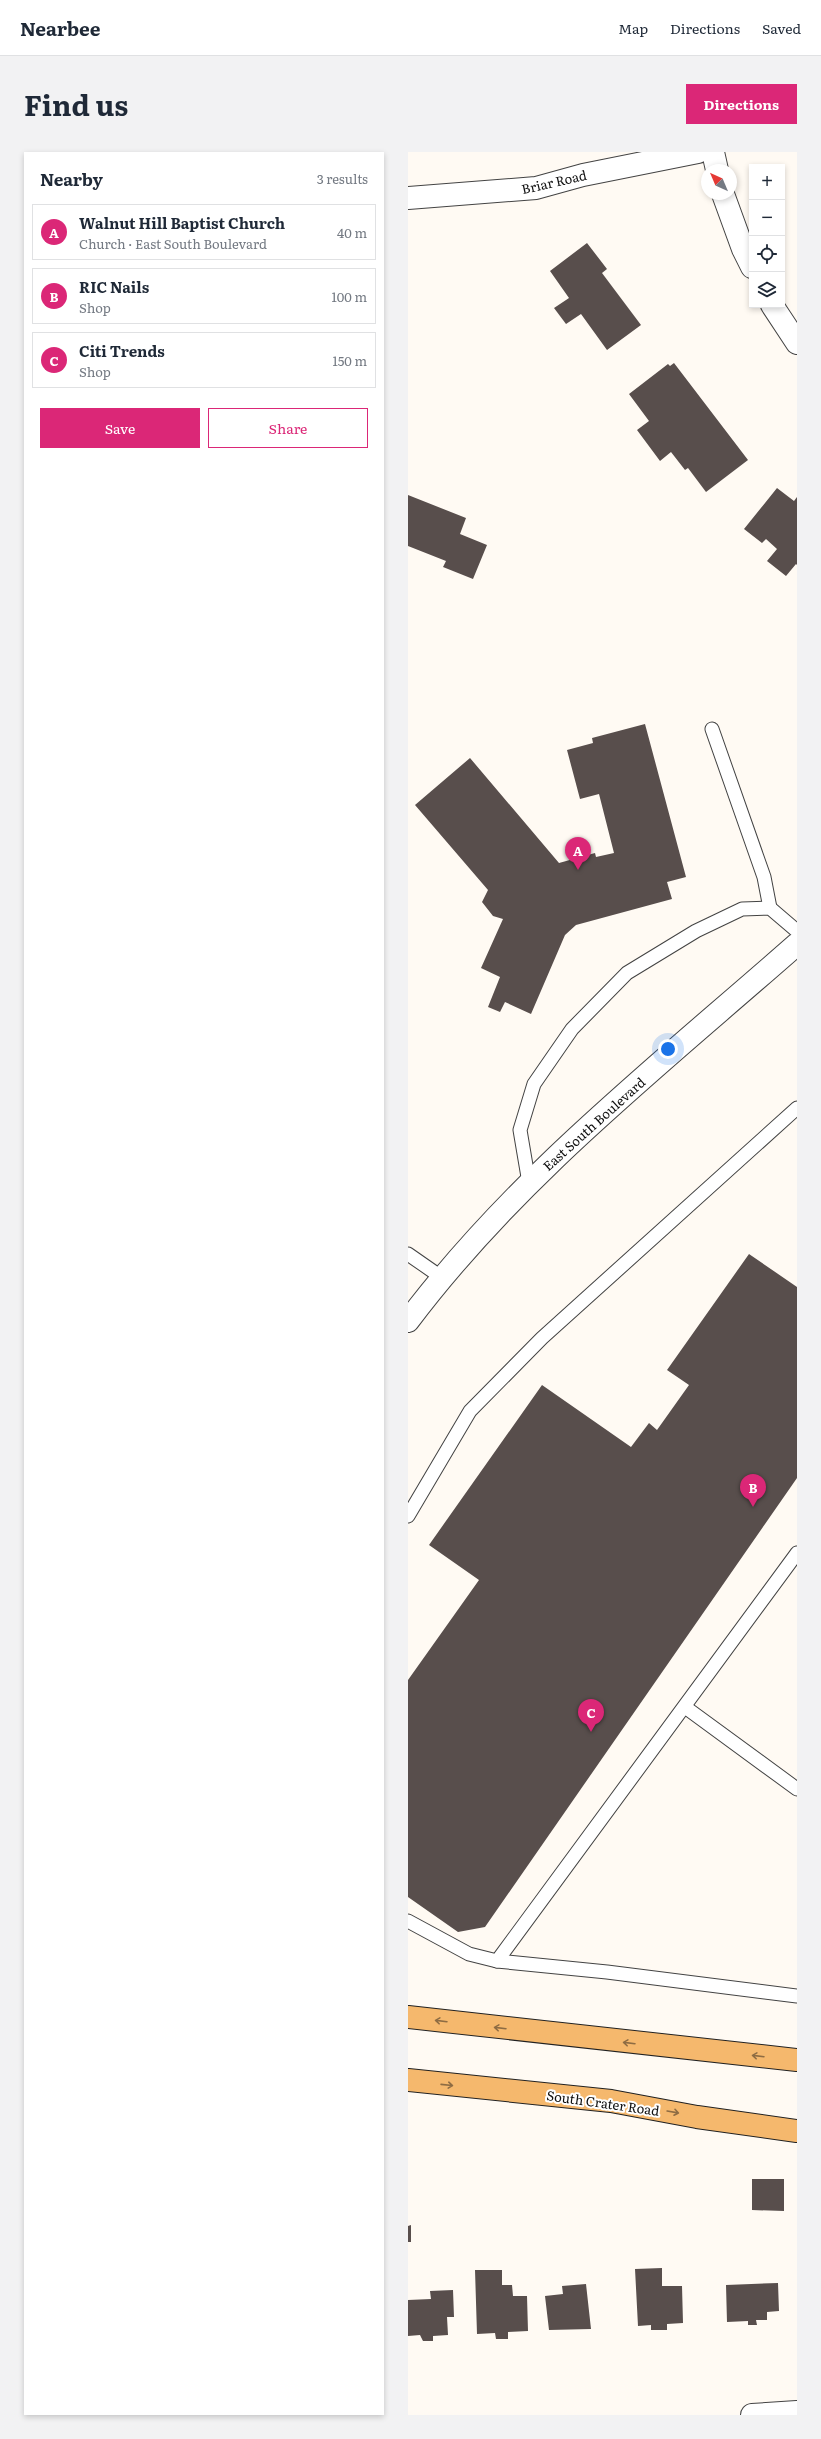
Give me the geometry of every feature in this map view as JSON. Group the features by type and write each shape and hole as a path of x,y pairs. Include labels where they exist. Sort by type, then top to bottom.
{"main road":[{"path":"408,2017 797,2060"},
{"name":"South Crater Road","path":"408,2080 612,2101 697,2117 797,2131"}],"street":[{"name":"Briar Road","path":"408,198 536,188 583,175 698,152"},
{"path":"713,152 716,164"},
{"path":"725,200 743,249 749,261"},
{"path":"774,308 797,343"},
{"name":"East South Boulevard","path":"408,1321 441,1277 495,1216 529,1183 587,1129 797,944"},
{"path":"752,2415 797,2412"}],"lane":[{"path":"712,729 764,877 770,908 797,931"},
{"path":"529,1183 520,1130 534,1084 572,1029 627,973 696,931 742,909 770,908"},
{"path":"408,1516 470,1411 542,1338 797,1108"},
{"path":"408,1254 441,1277"},
{"path":"497,1961 686,1707 797,1553"},
{"path":"686,1707 797,1789"},
{"path":"408,1921 469,1954 497,1961 607,1972 797,1996"}],"building":[{"path":"587,243 607,269 602,273 641,325 607,350 581,314 566,324 554,308 569,298 550,271"},
{"path":"674,363 748,460 706,492 688,468 685,470 671,452 660,461 637,430 649,421 629,394 668,364 670,366"},
{"path":"777,488 794,501 797,497 797,565 796,564 786,576 767,561 777,549 766,539 762,543 744,529"},
{"path":"408,495 466,518 460,534 487,545 473,579 443,567 446,561 408,546"},
{"path":"645,724 686,877 667,882 672,899 576,925 565,935 531,1014 505,1002 500,1012 488,1007 500,977 481,968 503,919 493,916 482,902 488,890 415,805 470,758 559,863 595,853 596,857 614,853 599,794 580,799 567,750 593,743 592,738"},
{"path":"749,1254 797,1287 797,1478 485,1927 458,1932 408,1897 408,1680 479,1580 429,1545 542,1385 631,1447 649,1423 657,1430 689,1385 667,1370"},
{"path":"752,2179 784,2179 784,2211 752,2210"},
{"path":"411,2225 411,2242 408,2242 408,2226"},
{"path":"662,2268 662,2286 682,2286 683,2323 667,2324 667,2330 651,2330 651,2325 638,2326 635,2269"},
{"path":"475,2270 502,2270 502,2285 512,2285 513,2296 527,2296 528,2331 508,2332 508,2339 496,2339 495,2333 477,2334"},
{"path":"778,2283 779,2311 767,2312 767,2320 756,2320 757,2325 748,2325 748,2321 727,2322 726,2285"},
{"path":"586,2284 591,2329 549,2330 545,2296 563,2294 562,2286"},
{"path":"453,2290 454,2317 447,2317 448,2335 433,2336 433,2341 423,2341 420,2335 408,2336 408,2300 431,2299 430,2291"}],"place":[{"name":"Walnut Hill Baptist Church","path":"578,870"},
{"name":"RIC Nails","path":"753,1507"},
{"name":"Citi Trends","path":"591,1732"}]}
